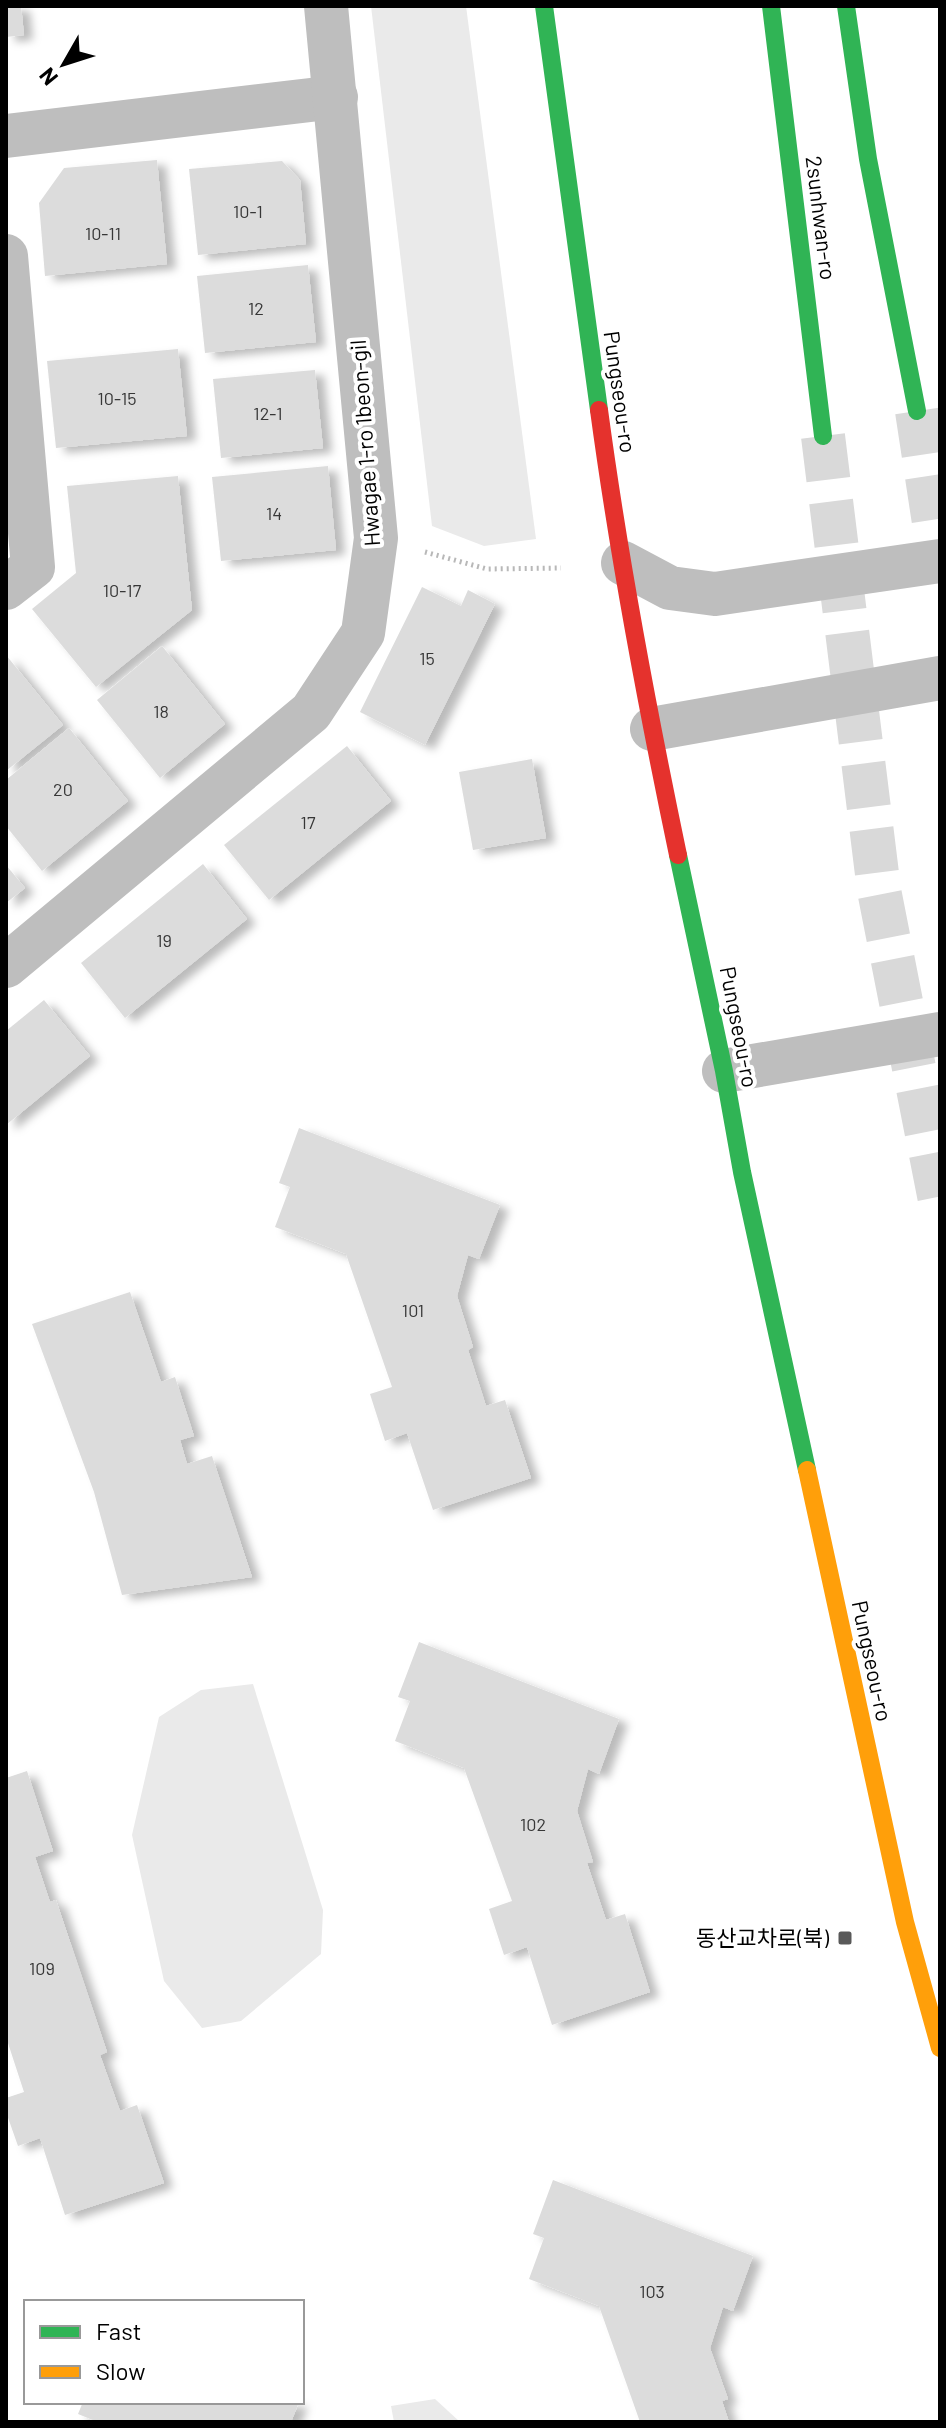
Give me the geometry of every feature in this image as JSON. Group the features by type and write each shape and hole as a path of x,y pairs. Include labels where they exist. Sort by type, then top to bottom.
{"main road":[{"name":"Pungseou-ro","path":"544,6 607,472 652,729 724,1071 742,1172 905,1922 940,2048"},
{"name":"2sunhwan-ro","path":"771,6 823,436"},
{"path":"846,6 854,74 887,270 917,411"}],"street":[{"name":"Hwagae 1-ro 1beon-gil","path":"6,966 311,712 363,633 376,538 326,6"},
{"path":"6,136 336,97"},
{"path":"6,256 33,567 6,588"},
{"path":"623,563 670,588 715,594 940,561"},
{"path":"652,729 940,678"},
{"path":"724,1071 940,1034"}],"path":[{"path":"376,538 487,569 561,568"}],"shaded area":[{"path":"371,6 466,6 536,539 484,546 432,526"},
{"path":"253,1684 323,1910 321,1954 241,2021 202,2028 164,1981 132,1835 159,1717 201,1690"},
{"path":"435,2399 460,2422 394,2422 391,2406"}],"building":[{"path":"6,6 21,6 24,35 6,37"},
{"path":"157,160 167,264 45,276 39,203 64,168"},
{"path":"282,161 300,180 306,244 198,255 189,169"},
{"path":"308,265 316,342 205,353 197,276"},
{"path":"178,349 187,436 56,448 47,361"},
{"path":"315,370 323,448 221,458 213,379"},
{"path":"328,466 336,550 221,561 212,477"},
{"path":"178,476 192,610 96,687 32,609 76,573 67,486"},
{"path":"422,587 461,606 468,590 495,604 425,745 360,712"},
{"path":"162,646 225,724 160,778 97,700"},
{"path":"6,655 63,725 6,771"},
{"path":"69,728 128,801 42,871 6,826 6,780"},
{"path":"347,746 391,801 269,900 224,845"},
{"path":"532,759 546,838 473,850 459,772"},
{"path":"203,864 247,919 125,1018 81,963"},
{"path":"6,865 25,888 6,903"},
{"path":"44,1000 90,1056 6,1125 6,1031"},
{"path":"299,1128 500,1205 479,1259 468,1255 457,1296 473,1347 468,1350 486,1406 505,1400 531,1478 433,1510 407,1433 385,1441 370,1394 392,1387 346,1254 275,1227 290,1187 279,1183"},
{"path":"130,1292 161,1382 175,1377 194,1436 180,1440 187,1464 212,1456 252,1577 122,1595 94,1492 32,1324"},
{"path":"419,1642 619,1719 599,1774 588,1769 577,1811 593,1862 587,1863 606,1920 625,1914 650,1992 552,2025 527,1947 504,1955 489,1909 512,1901 464,1768 395,1741 410,1701 398,1697"},
{"path":"27,1771 53,1851 35,1857 50,1902 56,1900 107,2052 100,2055 120,2111 137,2105 164,2183 65,2215 40,2138 18,2146 6,2112 6,2098 24,2092 6,2037 6,1778"},
{"path":"553,2180 753,2256 733,2311 723,2307 710,2348 728,2399 722,2401 729,2422 640,2422 599,2306 529,2279 544,2238 533,2234"},
{"path":"82,2404 298,2404 291,2422 98,2422 78,2414"}],"tunnel":[{"path":"917,411 940,562"},
{"path":"823,436 879,890 940,1200"}],"traffic: fast":[{"path":"544,6 599,410"},
{"path":"771,6 823,436"},
{"path":"846,6 868,159 917,411"},
{"path":"678,855 742,1172 807,1470"}],"traffic: slow":[{"path":"807,1470 905,1922 940,2048"}],"traffic: jam":[{"path":"599,410 634,633 678,855"}],"place":[{"name":"동산교차로(북)","path":"845,1938"}]}
